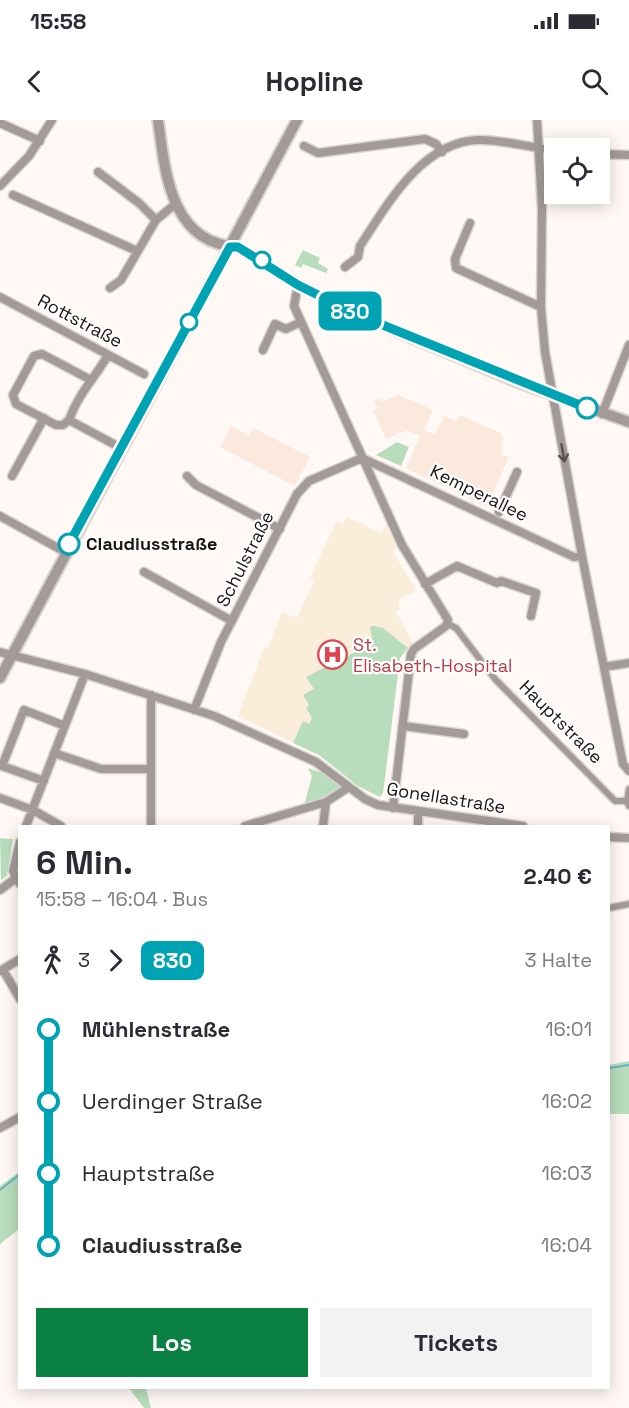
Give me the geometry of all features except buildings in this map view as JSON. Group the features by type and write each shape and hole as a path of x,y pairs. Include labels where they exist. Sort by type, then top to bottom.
{"street":[{"path":"0,186 40,141 52,120"},
{"path":"158,120 164,168 174,205 200,233 230,247 238,247 298,285 358,315 553,395 629,422"},
{"path":"0,678 65,552 297,120"},
{"path":"537,120 542,208 541,307 553,395 623,764 629,771"},
{"path":"0,123 40,141"},
{"path":"304,146 318,153 425,139 436,144 442,152"},
{"path":"345,267 358,257 360,246 404,183 430,159 462,142 478,140 544,149"},
{"path":"610,154 629,155"},
{"path":"98,172 139,203 156,220"},
{"path":"13,195 137,251"},
{"path":"110,288 121,280 156,220 174,205"},
{"path":"470,223 454,259 456,268 541,307"},
{"name":"Hauptstraße","path":"298,285 294,302 301,322 402,545 448,618 448,624 456,628 495,678 529,715 615,801 628,798"},
{"name":"Rottstraße","path":"0,297 144,374"},
{"path":"263,350 275,324 286,329 301,322"},
{"path":"602,414 629,345"},
{"path":"89,379 42,354 34,356 13,395 16,404 56,425 63,425 69,420 89,379 96,374 108,355"},
{"path":"12,476 44,418"},
{"path":"69,420 121,448"},
{"name":"Schulstraße","path":"194,710 232,621 303,486 362,458"},
{"name":"Kemperallee","path":"362,458 574,557 582,556"},
{"path":"499,512 517,472"},
{"path":"186,476 196,485 280,529"},
{"path":"0,516 65,552"},
{"path":"425,584 457,566 496,583 501,581 536,593 531,616"},
{"path":"144,572 232,621"},
{"path":"393,808 411,654 414,649 448,624"},
{"path":"0,652 85,674 194,710"},
{"path":"604,667 629,663"},
{"path":"26,825 85,674"},
{"path":"151,695 151,825"},
{"path":"44,781 2,766 24,710 65,726"},
{"name":"Gonellastraße","path":"194,710 315,761 365,799 393,808 516,825"},
{"path":"403,726 464,734"},
{"path":"54,753 101,769 151,769"},
{"path":"248,825 326,802 349,787"},
{"path":"0,798 33,810 59,825"},
{"path":"323,825 326,802"},
{"path":"418,812 418,825"},
{"path":"610,837 629,838"},
{"path":"0,890 18,881 14,871 18,847"},
{"path":"610,908 629,904"},
{"path":"18,960 1,970 18,996"},
{"path":"0,1128 18,1118"}],"shaded area":[{"path":"398,395 433,410 424,430 435,434 444,416 456,421 459,415 501,433 503,437 500,454 509,457 487,507 406,468 420,436 406,430 386,439 373,410 377,409 374,401 380,398 382,402"},
{"path":"231,426 249,436 253,428 310,457 295,486 220,447"},
{"name":"St. Elisabeth-Hospital","path":"347,517 382,533 386,524 397,547 393,552 416,590 398,600 400,609 396,612 413,643 400,658 383,793 380,797 358,786 319,755 238,716 264,648 267,649 282,612 297,618 314,581 310,577 337,521 343,524"}],"green space":[{"path":"303,250 320,258 318,263 328,269 326,273 303,264 301,268 295,265"},
{"path":"397,442 409,447 401,466 376,455"},
{"path":"370,627 383,628 408,648 400,658 383,793 380,797 358,786 319,755 293,743 303,721 309,724 312,718 306,708 309,705 303,695 314,689 306,677 373,643"},
{"path":"308,768 319,772 321,770 341,785 340,789 327,799 304,805 312,776"},
{"path":"0,838 13,839 7,876 1,880"},
{"path":"629,1061 629,1114 610,1114 610,1065"},
{"path":"18,1173 18,1230 0,1244 0,1186"},
{"path":"130,1389 146,1389 151,1408 144,1408"}],"waterway":[{"path":"610,1068 629,1065"},
{"path":"0,1190 18,1176"}],"bus line":[{"name":"830","path":"69,544 230,247 238,247 298,285 358,315 523,384 587,408"}],"place":[{"name":"Claudiusstraße","path":"69,544"},
{"name":"St. Elisabeth-Hospital","path":"332,655"}]}
